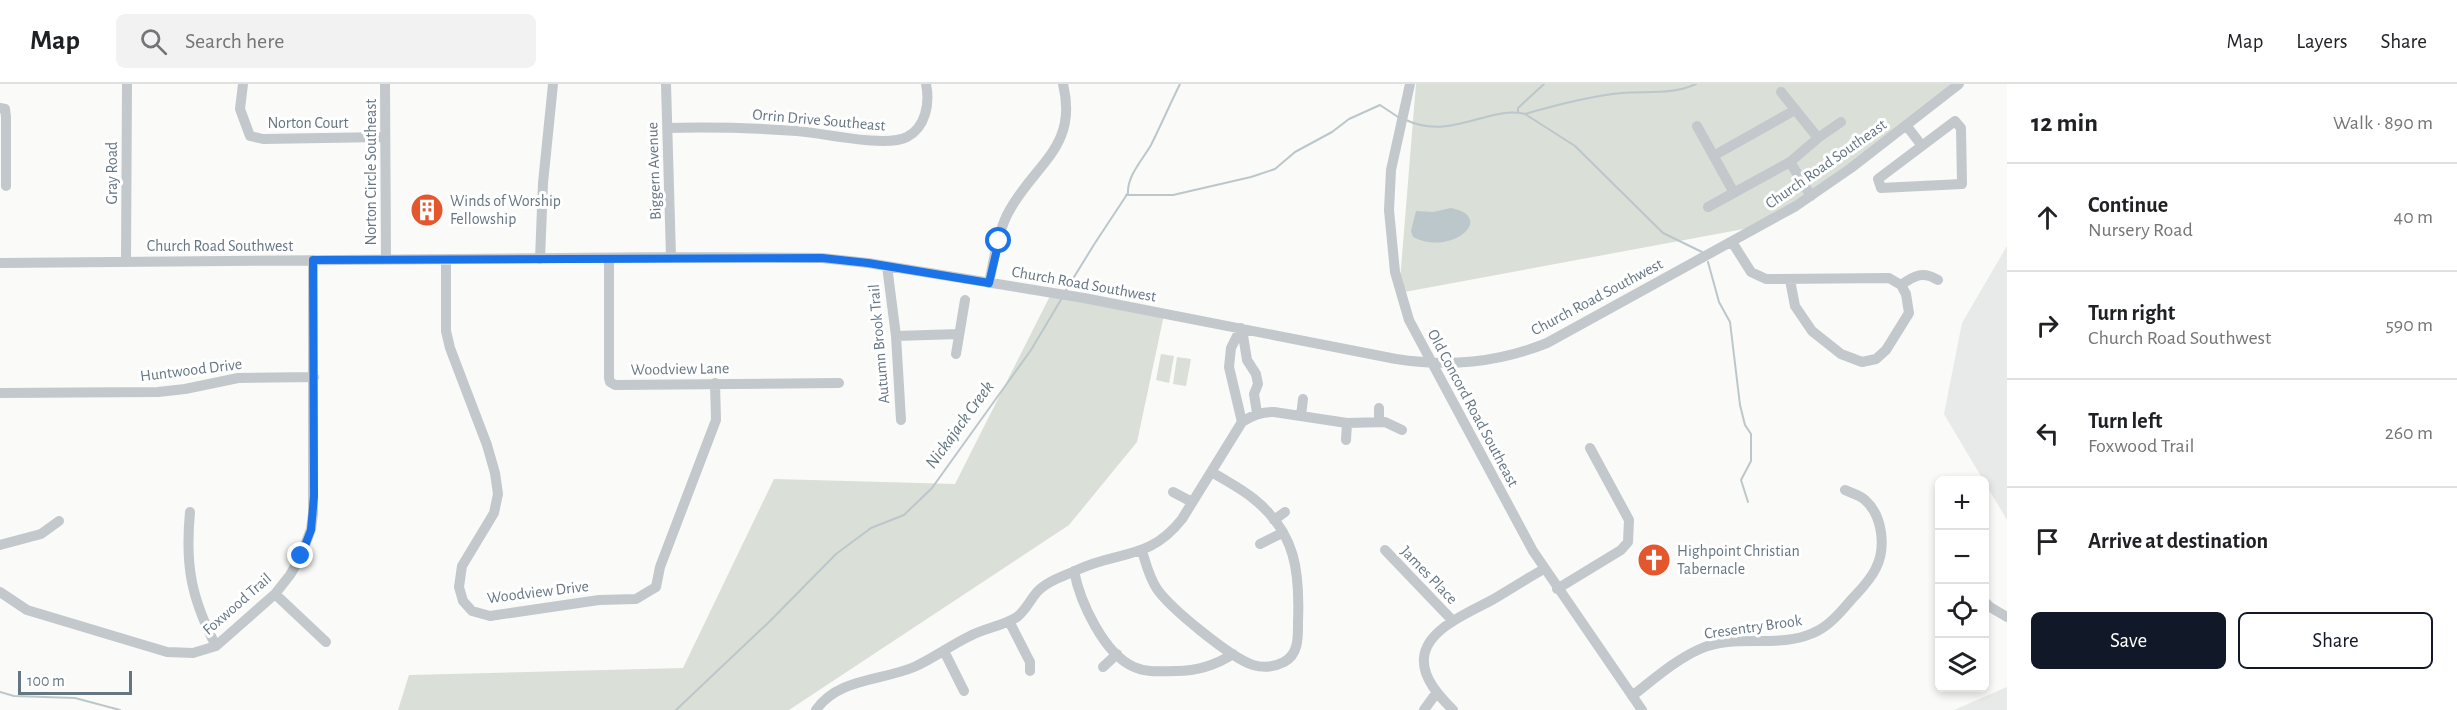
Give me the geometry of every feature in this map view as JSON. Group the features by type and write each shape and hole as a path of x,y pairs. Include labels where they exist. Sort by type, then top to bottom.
{"street":[{"name":"Gray Road","path":"126,261 128,84"},
{"name":"Norton Court","path":"243,84 240,109 250,136 263,139 385,137"},
{"name":"Norton Circle Southeast","path":"385,84 386,260"},
{"path":"540,259 542,194 553,84"},
{"name":"Biggern Avenue","path":"666,84 671,257"},
{"name":"Orrin Drive Southeast","path":"667,128 796,131 892,141 908,136 924,118 928,104 926,84"},
{"path":"989,283 1006,217 1016,200 1057,147 1061,137 1068,108 1064,84"},
{"name":"Old Concord Road Southeast","path":"1410,84 1398,135 1389,198 1392,258 1406,312 1544,569 1642,710"},
{"name":"Church Road Southeast","path":"1703,258 1810,196 1959,84"},
{"path":"1781,92 1818,138"},
{"path":"0,108 5,109 6,117 6,186"},
{"path":"1715,155 1796,110"},
{"path":"1955,120 1961,128 1962,184 1881,188 1878,179 1922,146 1955,120"},
{"path":"1708,207 1733,191 1790,162 1841,122"},
{"path":"1906,125 1922,146"},
{"path":"1697,126 1733,191"},
{"path":"1790,162 1810,196"},
{"path":"1732,242 1751,272 1766,279 1889,278 1901,285 1909,313 1881,356 1862,362 1841,354 1812,332 1795,306 1790,279"},
{"name":"Church Road Southwest","path":"0,263 446,261 671,257 822,258 888,266 1084,298 1385,357 1432,364 1458,364 1496,359 1536,348 1703,258"},
{"name":"Woodview Lane","path":"609,258 610,382 622,385 839,383"},
{"name":"Foxwood Trail","path":"0,592 27,610 167,652 193,653 216,646 275,594 301,556 311,530 314,496 313,260"},
{"name":"Woodview Drive","path":"446,261 446,331 450,348 488,445 498,494 494,513 462,566 459,587 464,601 472,611 490,616 599,600 636,599 656,587 660,567 716,420 715,383"},
{"name":"Autumn Brook Trail","path":"888,266 896,336 901,420"},
{"path":"1901,285 1921,274 1928,274 1938,280"},
{"path":"956,354 965,300"},
{"path":"1241,328 1231,348 1229,367 1242,422"},
{"path":"1241,328 1247,360 1256,374 1258,384 1254,394 1257,413"},
{"path":"896,336 959,334"},
{"name":"Huntwood Drive","path":"0,393 158,392 238,378 314,376"},
{"path":"1235,394 1254,394"},
{"path":"1301,416 1304,399"},
{"path":"1379,408 1379,422"},
{"path":"816,710 821,702 849,684 884,678 914,667 970,636 1009,621 1021,614 1038,591 1074,571 1142,551 1155,544 1174,530 1242,422 1257,413 1274,412 1347,423 1379,422 1393,424 1402,430"},
{"path":"1346,440 1347,423"},
{"path":"1557,589 1620,550 1628,542 1629,520 1590,448"},
{"path":"1142,551 1150,577 1165,599 1224,649 1248,663 1264,667 1281,663 1292,655 1296,649 1300,588 1289,544 1274,520 1254,499 1212,472"},
{"name":"Cresentry Brook","path":"1632,696 1685,657 1702,648 1724,643 1803,638 1823,628 1834,618 1870,579 1876,569 1881,551 1880,527 1871,507 1864,499 1845,490"},
{"path":"1173,492 1192,502"},
{"path":"190,512 187,539 189,578 199,610 216,646"},
{"path":"1274,520 1285,512"},
{"path":"0,545 41,534 59,521"},
{"path":"1260,544 1282,533"},
{"name":"James Place","path":"1385,550 1452,620"},
{"path":"1453,710 1437,692 1427,674 1424,659 1429,643 1452,620 1544,569"},
{"path":"1074,571 1077,587 1087,611 1117,654 1133,667 1151,672 1199,669 1221,662 1233,654"},
{"path":"275,594 327,642"},
{"path":"1989,606 2007,617"},
{"path":"1009,621 1030,662 1030,671"},
{"path":"944,651 964,691"},
{"path":"1103,667 1117,654"},
{"path":"1424,710 1437,692"}],"shaded area":[{"path":"1416,84 1964,84 1838,178 1749,228 1399,293"},
{"path":"1451,208 1464,213 1470,219 1469,226 1464,233 1454,239 1441,242 1427,242 1413,237 1411,231 1416,211 1433,212"},
{"path":"2007,246 2007,520 1989,490 1989,476 1981,476 1944,414 1962,323"},
{"path":"1051,294 1165,310 1137,442 1069,525 789,710 398,710 409,675 683,668 774,479 955,484"},
{"path":"1161,354 1174,356 1169,383 1156,380"},
{"path":"1177,357 1191,359 1186,386 1173,384"},
{"path":"2007,687 2007,710 1954,710"}],"waterway":[{"name":"Nickajack Creek","path":"1066,290 1128,193 1130,180 1151,145 1180,84"},
{"path":"1518,112 1518,108 1544,84"},
{"path":"1525,114 1597,96 1678,90 1696,84"},
{"path":"1126,195 1173,195 1251,177 1275,169 1295,152 1332,132 1349,119 1380,105 1398,117"},
{"path":"1406,120 1438,127 1498,114 1525,114 1575,146 1663,233 1702,252"},
{"path":"1708,262 1719,302 1730,322 1740,405 1745,425 1751,434 1751,461 1741,480 1748,502"},
{"name":"Nickajack Creek","path":"676,710 770,621 836,554 871,528 904,515 932,488 1031,350 1062,298"},
{"name":"Nickajack Creek","path":"0,692 14,696 75,698 120,710"}],"place":[{"name":"Winds of Worship Fellowship","path":"427,210"},
{"name":"Highpoint Christian Tabernacle","path":"1654,560"}],"route":[{"path":"301,556 311,530 314,496 313,260 822,258 868,263 989,283 999,241"}]}
